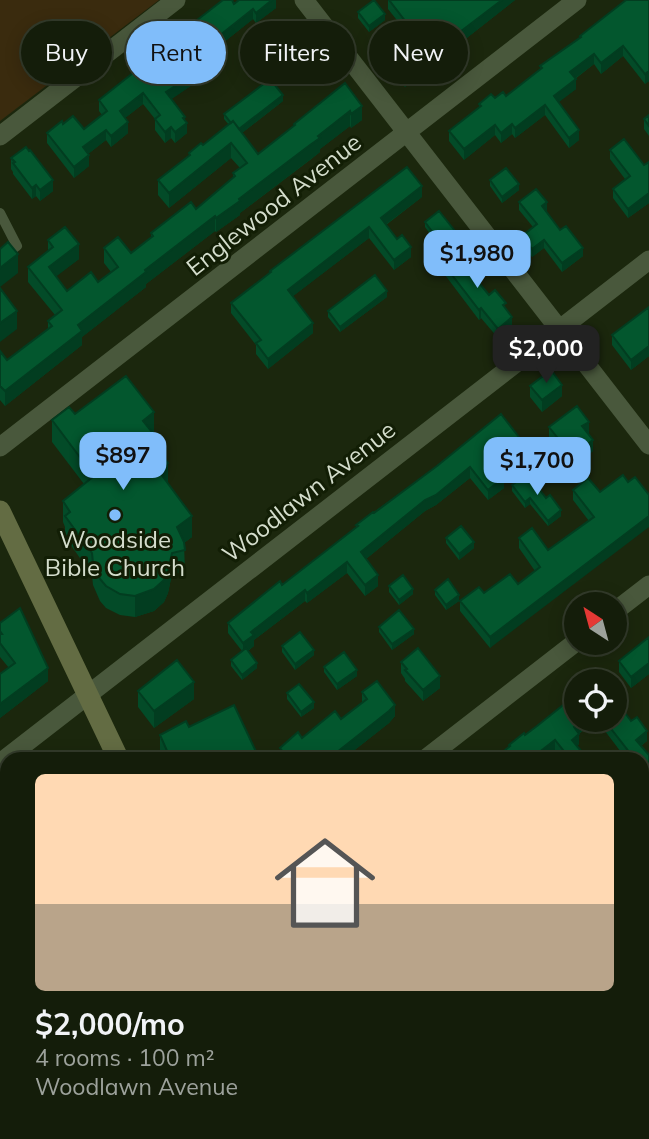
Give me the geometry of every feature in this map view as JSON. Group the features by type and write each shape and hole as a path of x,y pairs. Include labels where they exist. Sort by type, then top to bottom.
{"main road":[{"path":"0,511 115,752"}],"street":[{"path":"0,136 176,0"},
{"path":"304,0 649,445"},
{"name":"Englewood Avenue","path":"0,447 577,0"},
{"name":"Woodlawn Avenue","path":"14,752 649,260"},
{"path":"627,602 649,585"},
{"path":"435,752 564,651"}],"lane":[{"path":"0,213 17,246 0,258"}],"shaded area":[{"path":"0,0 159,0 131,21 126,21 126,25 112,36 112,21 21,21 21,84 49,84 0,121"}],"building":[{"path":"223,0 232,0 234,4 239,0 272,0 256,13 253,9 226,30 226,21 196,21"},
{"path":"374,0 385,14 376,21 369,21 369,26 358,12"},
{"path":"389,0 502,0 468,26 468,21 405,21"},
{"path":"626,0 649,0 649,71 645,74 623,46 601,63 594,54 570,72 576,79 554,96 579,130 569,138 545,105 515,128 512,124 501,133 495,125 464,149 449,131 481,106 479,104 491,94 495,98 503,92 506,96 542,68 540,66"},
{"path":"126,79 126,84 178,84 166,92 187,123 175,132 171,127 165,132 155,119 160,115 143,93 120,111 128,122 111,136 106,130 83,147 89,155 74,167 47,133 73,116 84,129 107,111 99,100"},
{"path":"263,84 274,84 283,95 239,129 224,114"},
{"path":"344,84 362,106 351,114 350,111 318,136 320,138 239,199 240,201 216,218 215,216 145,270 146,272 78,325 82,331 5,391 0,386 0,351 7,360 52,326 48,321 62,310 28,267 53,247 48,240 65,227 79,244 49,267 67,291 91,272 98,282 118,267 104,248 118,237 131,253 153,236 151,233 191,202 196,209 247,163 231,143 169,193 158,180 201,143 203,145 233,121 258,154"},
{"path":"624,139 644,165 649,162 649,193 628,209 613,189 630,176 610,150"},
{"path":"26,147 53,180 40,190 36,185 32,188 11,158"},
{"path":"407,167 422,186 381,218 397,239 402,235 411,247 394,260 369,227 288,290 313,323 268,359 256,343 261,340 231,303"},
{"path":"506,168 519,184 502,197 490,180"},
{"path":"536,189 547,202 542,206 560,230 566,226 583,248 562,263 544,240 532,249 522,236 537,224 519,202"},
{"path":"439,211 455,231 440,242 425,222"},
{"path":"8,242 18,254 0,268 0,249"},
{"path":"459,249 474,269 470,272 489,295 495,290 506,303 503,305 512,317 498,329 481,308 479,310 442,262"},
{"path":"375,275 387,291 340,327 328,311"},
{"path":"0,288 17,311 0,323"},
{"path":"649,307 649,346 631,360 612,335"},
{"path":"551,370 562,385 542,400 530,386"},
{"path":"126,376 154,412 143,421 165,448 160,453 168,463 158,470 192,516 177,527 185,550 172,553 164,580 154,589 135,596 120,594 106,586 93,563 92,553 65,516 70,512 63,501 94,476 52,420 69,407 75,414"},
{"path":"577,406 589,422 582,426 593,440 572,456 549,427"},
{"path":"501,414 522,441 494,464 504,477 488,490 470,467 361,552 378,575 365,585 347,562 307,593 305,590 251,632 254,635 243,643 228,623 280,581 282,585"},
{"path":"528,474 546,498 550,495 561,510 548,521 530,498 525,502 512,485"},
{"path":"623,475 628,482 635,477 649,495 649,516 490,637 460,601 479,587 484,593 510,574 518,584 540,567 519,538 532,528 548,550 594,517 573,490 588,478 600,492"},
{"path":"461,526 474,542 459,554 446,538"},
{"path":"403,575 413,589 399,600 389,586"},
{"path":"448,579 459,595 446,605 435,590"},
{"path":"20,608 48,668 0,704 0,674 15,663 0,643 0,623"},
{"path":"399,610 414,629 392,644 379,627"},
{"path":"300,632 314,650 295,664 282,646"},
{"path":"649,637 649,663 631,677 619,661"},
{"path":"246,648 257,663 242,675 231,660"},
{"path":"418,648 440,676 423,690 401,662"},
{"path":"344,652 357,670 337,684 324,667"},
{"path":"177,660 194,682 154,711 138,691"},
{"path":"377,681 395,705 337,752 283,752 280,748 298,732 302,738 335,711 341,719 367,699 362,692"},
{"path":"299,684 314,702 301,712 287,693"},
{"path":"564,704 564,732 578,732 579,734 572,740 582,752 565,752 555,740 539,752 503,752 524,733 525,735"},
{"path":"234,705 256,752 167,752 160,735 186,721 189,727"},
{"path":"627,716 631,721 637,717 647,731 636,740 646,752 629,752 614,732 627,732"}],"place":[{"name":"Woodside Bible Church","path":"115,515"}]}
